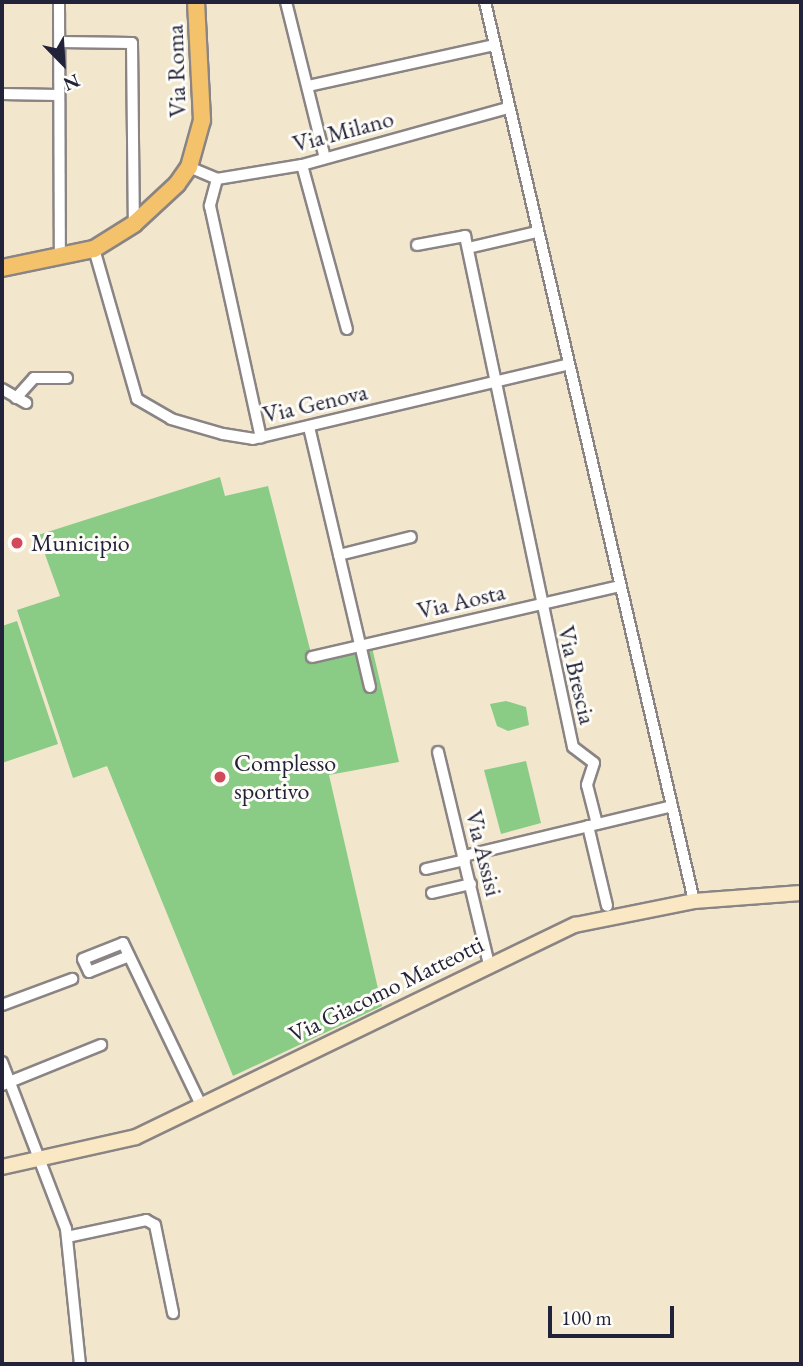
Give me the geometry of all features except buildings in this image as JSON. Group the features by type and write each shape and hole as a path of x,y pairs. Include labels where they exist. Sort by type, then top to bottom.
{"main road":[{"name":"Via Roma","path":"189,167 204,96 196,2"},
{"path":"2,268 60,258 94,248 134,224 189,167"}],"street":[{"path":"59,2 60,258"},
{"path":"286,2 325,158"},
{"path":"485,2 507,108 694,901"},
{"path":"60,42 132,43 134,224"},
{"path":"308,86 495,45"},
{"path":"2,94 58,95"},
{"name":"Via Milano","path":"217,179 302,164 507,108"},
{"path":"302,164 348,329"},
{"path":"189,167 217,179 210,206 261,437"},
{"path":"468,248 536,232"},
{"path":"417,245 466,236 539,605"},
{"name":"Via Genova","path":"94,248 137,399 171,419 261,437 567,366"},
{"path":"2,389 21,400 34,378 67,378"},
{"path":"309,427 370,687"},
{"path":"340,555 411,537"},
{"name":"Via Aosta","path":"312,657 620,586"},
{"name":"Via Brescia","path":"539,605 573,747 594,763 587,785 592,825"},
{"name":"Via Assisi","path":"438,752 489,964"},
{"path":"426,869 672,806"},
{"path":"592,825 607,906"},
{"path":"432,893 471,884"},
{"name":"Via Giacomo Matteotti","path":"2,1167 136,1137 200,1103 575,925 694,901 801,893"},
{"path":"129,956 200,1103"},
{"path":"2,1005 72,979"},
{"path":"5,1084 101,1045"},
{"path":"2,1062 5,1084 67,1237 80,1364"},
{"path":"67,1237 146,1220 155,1225 173,1313"}],"green space":[{"name":"Complesso sportivo","path":"220,477 225,496 268,486 311,653 370,639 399,762 329,775 382,1006 233,1076 107,766 73,778 17,610 60,596 38,535"},
{"path":"17,621 58,744 2,763 2,626"},
{"path":"506,701 526,707 529,725 508,731 497,726 490,704"},
{"path":"526,761 541,823 501,834 484,770"}],"place":[{"name":"Municipio","path":"17,543"},
{"name":"Complesso sportivo","path":"220,777"}]}
